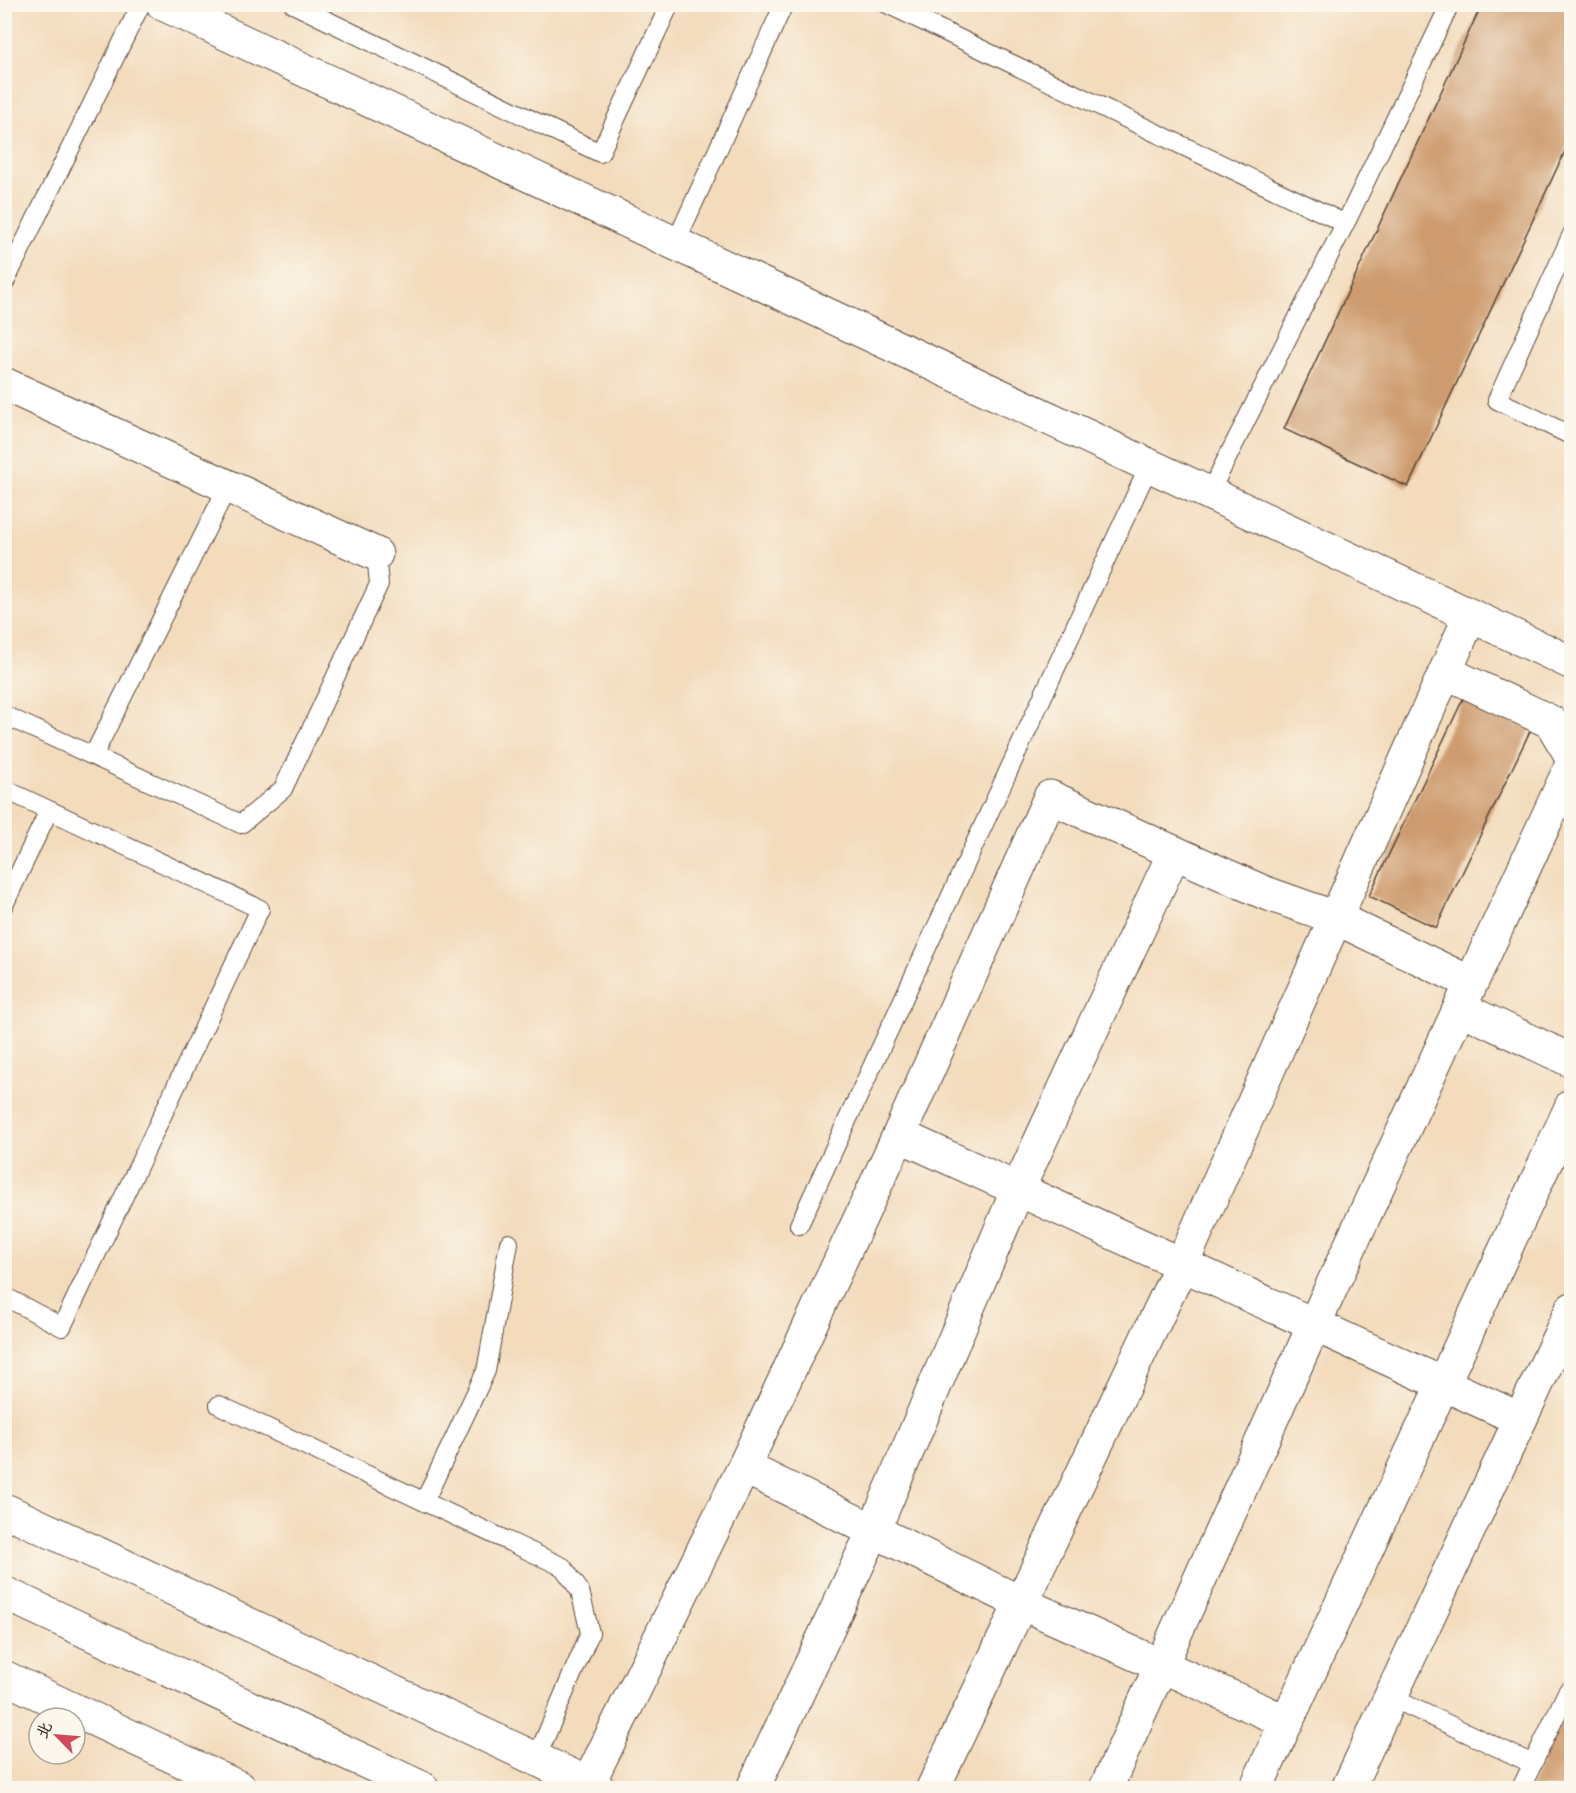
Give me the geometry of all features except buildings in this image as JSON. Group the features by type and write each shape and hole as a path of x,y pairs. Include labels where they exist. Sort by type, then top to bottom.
{"street":[{"path":"162,4 1572,663"},
{"path":"4,384 376,554"},
{"path":"933,1788 1182,1264 1470,616"},
{"path":"1446,672 1551,722 1572,757"},
{"path":"1106,1788 1314,1325 1572,764"},
{"path":"4,1517 7,1511 593,1786 899,1135 1050,796 1263,892 1336,918 1466,995 1572,1062"},
{"path":"753,1788 874,1530 1018,1189 1174,853"},
{"path":"1256,1788 1572,1105"},
{"path":"899,1135 1520,1419"},
{"path":"1348,1788 1572,1309"},
{"path":"744,1467 1021,1602 1287,1722"},
{"path":"4,1593 422,1788"},
{"path":"4,1677 240,1788"}],"lane":[{"path":"4,284 141,4"},
{"path":"293,4 600,153 670,4"},
{"path":"675,244 784,4"},
{"path":"887,4 1344,224"},
{"path":"1209,494 1344,224 1449,4"},
{"path":"1572,234 1497,400 1572,436"},
{"path":"799,1225 1149,466"},
{"path":"93,756 228,486"},
{"path":"4,715 241,824 283,789 379,584 376,554"},
{"path":"4,789 260,909 62,1327 4,1296"},
{"path":"4,905 49,810"},
{"path":"424,1502 486,1371 508,1243"},
{"path":"219,1406 563,1567 580,1591 590,1633 536,1759"},
{"path":"1521,1788 1567,1692 1572,1694"},
{"path":"1390,1697 1533,1764"}]}
